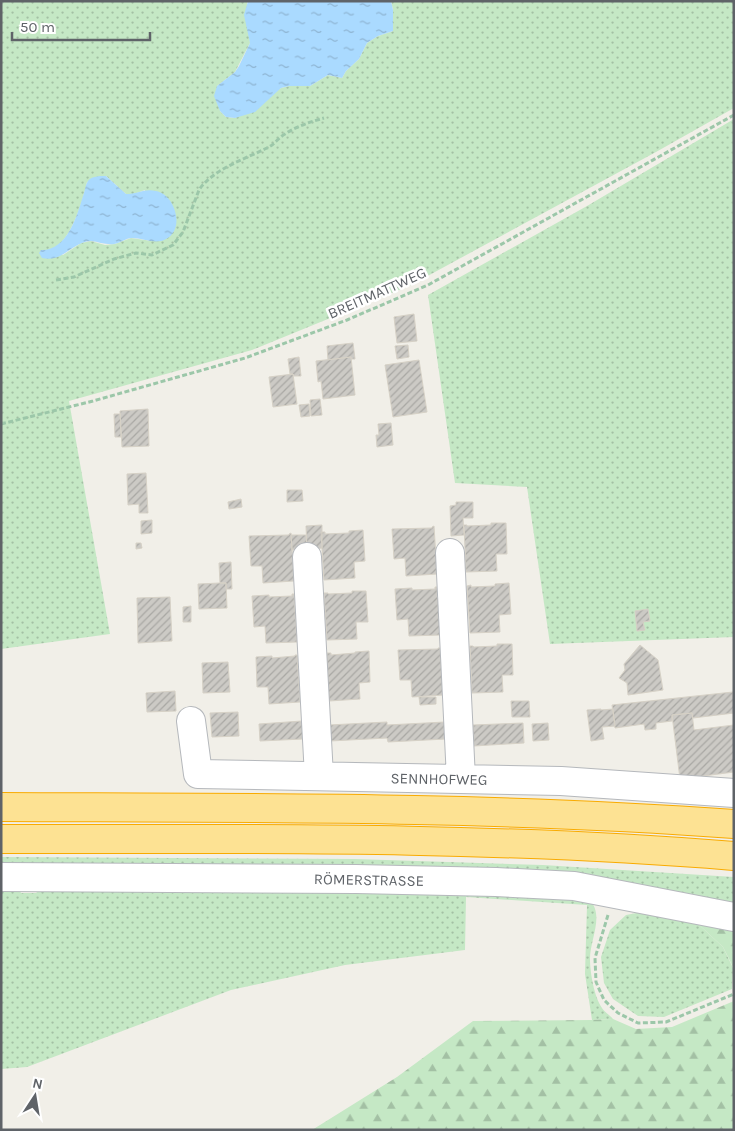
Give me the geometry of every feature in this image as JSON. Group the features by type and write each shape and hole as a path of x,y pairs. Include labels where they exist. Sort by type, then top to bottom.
{"highway":[{"path":"1,808 260,808 505,812 734,824"},
{"path":"1,839 397,841 622,849 734,856"}],"street":[{"path":"450,553 461,779"},
{"path":"307,557 319,776"},
{"name":"SENNHOFWEG","path":"191,721 198,774 561,781 734,793"},
{"name":"RÖMERSTRASSE","path":"1,877 346,879 496,882 574,886 734,917"}],"path":[{"name":"BREITMATTWEG","path":"1,424 93,401 245,358 347,320 428,285 734,115"},
{"path":"58,280 92,270 114,259 136,253 152,255 173,245 182,232 203,184 226,168 269,147 282,135 297,126 324,118"},
{"path":"614,893 595,958 596,982 604,1000 618,1012 638,1023 666,1022 734,994"}],"green space":[{"path":"1,1 248,1 250,43 235,72 217,86 220,111 226,117 235,118 281,88 310,86 328,75 342,78 346,71 359,59 367,43 378,36 393,31 391,1 734,1 734,108 411,285 252,350 69,401 110,634 1,649","holes":["106,176 126,194 134,194 145,190 152,241 131,238 115,244 105,245 91,241 81,243 63,255 41,250 56,247 63,240 79,210 87,182"]},
{"path":"734,119 734,637 550,644 527,487 455,483 428,295 587,206"},
{"path":"1,857 355,859 543,865 734,877 734,909 628,886 1,868"},
{"path":"1,887 18,888 21,893 36,893 43,887 354,887 589,899 594,905 596,912 596,928 590,959 593,984 599,1003 604,1011 613,1019 592,1020 585,974 587,905 466,897 465,950 345,965 231,990 27,1067 1,1069"},
{"path":"647,911 734,928 734,932 695,921 723,947 733,968 732,989 664,1017 638,1016 613,999 604,983 601,957 610,930 626,915"},
{"path":"694,920 734,932 734,969 723,947"},
{"path":"734,1001 734,1130 312,1130 397,1077 473,1021 613,1019 636,1029 672,1027"}],"water":[{"path":"248,1 391,1 393,31 378,36 367,43 359,59 346,71 342,78 328,75 310,86 281,88 255,112 235,118 226,117 220,111 214,96 217,86 235,72 250,43 244,15"},
{"path":"106,176 126,194 152,190 163,194 169,199 176,213 175,228 172,235 162,241 132,238 114,244 85,242 62,255 49,259 42,258 39,253 41,250 50,249 58,245 70,231 88,181 94,177"}],"building":[{"path":"414,314 417,341 397,343 394,317"},
{"path":"353,343 355,359 351,359 351,357 328,360 327,346"},
{"path":"408,345 409,357 397,359 395,346"},
{"path":"299,357 301,376 294,376 290,374 288,359"},
{"path":"351,357 355,395 323,399 321,381 318,382 316,361"},
{"path":"419,360 427,412 393,417 385,365"},
{"path":"293,374 297,404 273,407 269,377"},
{"path":"320,399 322,415 311,416 310,400"},
{"path":"309,404 310,416 301,417 299,405"},
{"path":"148,409 149,446 122,447 120,411"},
{"path":"114,414 120,414 121,437 115,437"},
{"path":"391,423 393,445 377,447 376,435 379,435 378,424"},
{"path":"146,473 148,513 139,513 139,504 128,505 127,474"},
{"path":"287,490 302,490 303,501 287,502"},
{"path":"241,499 242,507 229,509 228,502"},
{"path":"456,502 473,502 473,518 463,518 464,535 451,536 450,506 456,505"},
{"path":"152,520 152,533 141,534 141,521"},
{"path":"491,523 506,523 507,554 496,554 497,571 466,572 464,525 491,525"},
{"path":"322,525 322,548 307,549 306,526"},
{"path":"434,526 437,574 406,576 405,558 394,559 392,529 432,528"},
{"path":"363,530 365,561 354,562 355,578 324,580 321,532 325,532 325,534 349,533 349,531"},
{"path":"291,533 294,581 263,583 262,566 251,566 249,536 289,535"},
{"path":"291,535 306,535 307,549 292,550"},
{"path":"136,543 141,543 142,548 136,549"},
{"path":"231,562 232,589 226,589 226,583 220,583 219,563"},
{"path":"226,583 227,608 199,609 198,584"},
{"path":"509,583 511,614 499,615 500,632 470,633 467,586 495,586 495,584"},
{"path":"437,587 440,635 409,636 408,619 397,620 395,589 435,589"},
{"path":"352,591 366,591 368,622 356,622 357,639 327,640 324,593 352,593"},
{"path":"294,594 297,642 266,643 265,626 254,627 252,596 292,596"},
{"path":"170,597 172,641 138,643 137,598"},
{"path":"191,606 191,622 183,622 183,607"},
{"path":"648,609 650,621 643,622 645,630 637,631 635,611"},
{"path":"497,644 512,644 513,675 502,675 503,692 472,693 470,646 497,646"},
{"path":"640,645 658,660 663,690 628,695 627,683 619,678 625,670 624,664"},
{"path":"440,648 443,695 412,697 411,680 400,680 398,650"},
{"path":"369,651 370,682 359,683 360,699 329,701 327,653 331,653 331,655"},
{"path":"297,655 300,702 269,704 268,687 257,687 256,657 272,656 272,658"},
{"path":"228,662 230,692 203,693 202,663"},
{"path":"175,691 176,711 147,712 146,693"},
{"path":"733,692 734,713 693,718 692,713 672,715 672,721 656,723 656,729 645,730 644,724 615,728 612,705"},
{"path":"419,697 436,697 436,704 420,705"},
{"path":"511,701 529,701 530,717 512,717"},
{"path":"613,709 615,726 602,727 604,739 591,741 587,710"},
{"path":"238,712 239,736 212,737 210,713"},
{"path":"692,713 694,730 734,725 734,772 680,779 672,715"},
{"path":"302,721 303,739 260,741 259,724"},
{"path":"387,722 387,725 445,722 446,739 388,742 387,738 330,741 329,725"},
{"path":"523,723 524,743 474,746 473,725"},
{"path":"548,723 549,740 533,741 532,724"}]}
